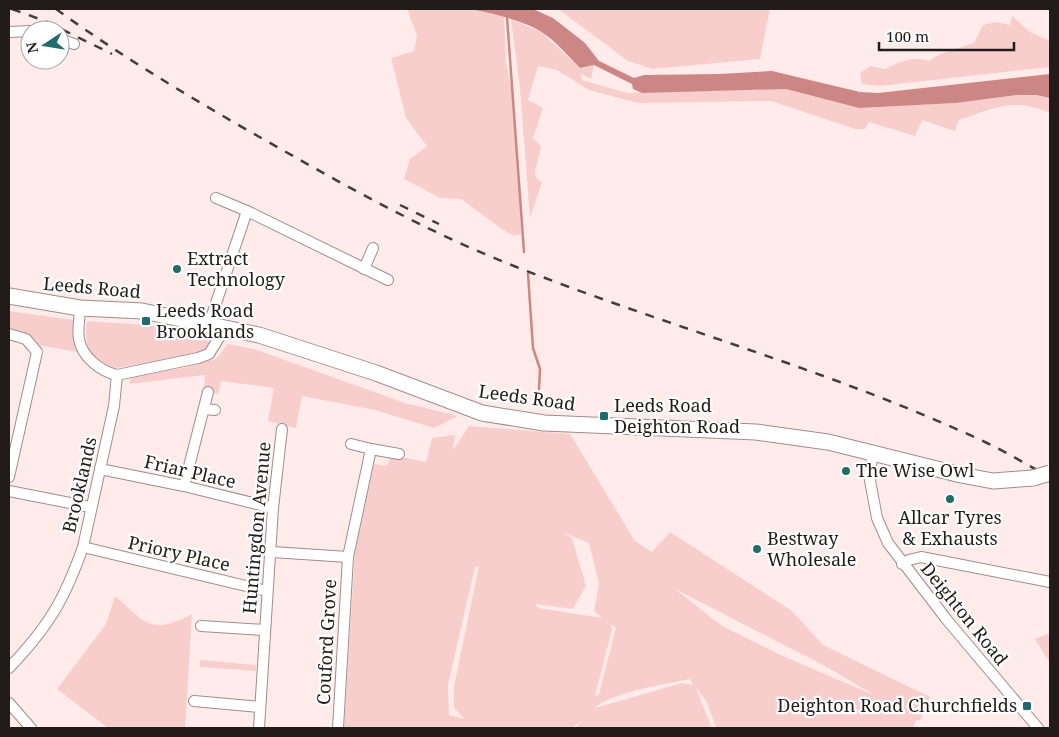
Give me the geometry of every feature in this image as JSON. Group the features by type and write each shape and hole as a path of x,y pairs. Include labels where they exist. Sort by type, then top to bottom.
{"main road":[{"name":"Leeds Road","path":"9,296 80,308 142,311 259,335 376,373 482,413 544,423 756,432 828,442 993,481 1033,478 1050,473"}],"street":[{"path":"70,43 74,44"},
{"path":"216,198 247,211 388,280"},
{"path":"209,324 247,211"},
{"path":"364,269 373,248"},
{"path":"80,308 79,339 84,352 97,366 106,372 117,375 209,354 225,328"},
{"path":"9,334 26,339 37,352 9,477"},
{"name":"Brooklands","path":"9,668 38,636 65,596 83,547 90,507 114,406 117,375"},
{"path":"184,486 208,392"},
{"path":"204,409 216,410"},
{"name":"Huntingdon Avenue","path":"259,728 264,630 272,552 273,508 282,429"},
{"path":"351,444 399,454"},
{"name":"Couford Grove","path":"338,728 348,557 371,449"},
{"name":"Deighton Road","path":"873,454 869,475 877,518 888,543 902,564 1038,728"},
{"name":"Friar Place","path":"100,470 184,486 273,508"},
{"path":"9,491 90,507"},
{"name":"Priory Place","path":"83,547 267,592"},
{"name":"Couford Grove","path":"272,552 348,557"},
{"path":"902,564 909,560 921,558 1050,582"},
{"name":"Huntingdon Avenue","path":"201,626 264,630"},
{"path":"194,701 260,707"},
{"path":"9,703 31,728"}],"shaded area":[{"path":"407,9 470,9 504,17 506,63 511,88 517,152 521,234 514,236 502,229 461,199 440,198 404,179 410,159 427,146 406,118 391,58 414,51 417,35"},
{"path":"470,9 533,9 553,18 585,43 599,61 634,78 644,75 772,71 860,92 878,93 1050,74 1050,98 1036,95 1017,95 956,103 859,108 786,89 642,93 633,89 632,84 594,65 580,68 551,39 524,23"},
{"path":"558,9 770,9 760,59 652,69 628,61"},
{"path":"1012,16 1030,32 1050,41 1050,67 880,86 862,84 860,73 870,66 885,69 912,59 929,61 940,54 974,43 983,25 996,22 1010,25"},
{"path":"511,19 541,32 580,68 594,65 591,79 581,74 582,80 627,93 786,89 859,108 956,103 1017,95 1036,95 1050,98 1050,113 1025,106 1004,106 959,120 955,131 922,120 915,136 869,122 865,129 855,129 771,101 638,103 589,90 557,70 538,66 528,100 543,108 533,138 541,147 535,171 536,178 542,182 530,218 520,88"},
{"path":"9,311 74,320 77,352 38,345 23,334 9,330"},
{"path":"87,321 147,325 209,336 209,343 204,350 195,355 116,368 100,361 91,351 86,338"},
{"path":"228,344 254,349 405,403 458,416 434,428 375,410 302,396 296,428 268,421 274,388 221,381 218,394 204,391 205,375 129,384 131,377 183,368 216,359"},
{"path":"469,426 570,434 635,541 652,552 670,532 792,611 823,645 930,697 920,721 917,720 912,728 716,728 707,702 696,688 712,728 576,728 580,722 572,728 344,728 355,552 374,464 387,466 391,455 426,462 432,438 455,435 453,450","holes":["561,532 589,543 599,584 594,611 602,618 538,608 535,604 573,609 586,586 572,538","479,566 454,686 454,708 465,719 449,715 448,685 475,567","675,589 827,667 874,695 785,657 722,626","611,624 616,628 599,694 595,696 612,629","690,679 693,685 682,683 595,708 614,697 640,689"]},
{"path":"115,596 142,620 158,625 167,624 192,614 185,728 108,728 57,689 106,624"},
{"path":"1050,633 1050,663 1035,639"},
{"path":"200,660 256,665 256,671 200,667"}],"waterway":[{"path":"507,17 524,252"},
{"path":"528,274 533,348 540,369 539,389"}],"railway":[{"path":"12,9 45,21 112,54"},
{"path":"56,9 140,66 227,119 370,198 455,241 573,288 812,372 929,417 987,443 1050,477"},
{"path":"400,205 439,224"}],"place":[{"name":"Extract Technology","path":"177,269"},
{"name":"Leeds Road Brooklands","path":"146,321"},
{"name":"Leeds Road Deighton Road","path":"604,416"},
{"name":"The Wise Owl","path":"846,471"},
{"name":"Allcar Tyres & Exhausts","path":"950,499"},
{"name":"Bestway Wholesale","path":"757,549"},
{"name":"Deighton Road Churchfields","path":"1027,706"}]}
